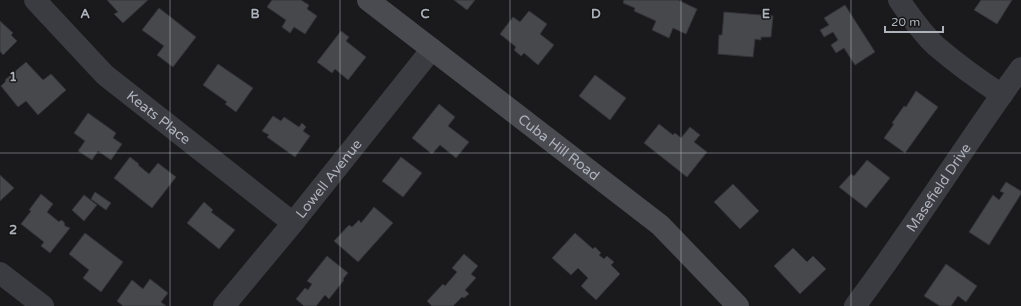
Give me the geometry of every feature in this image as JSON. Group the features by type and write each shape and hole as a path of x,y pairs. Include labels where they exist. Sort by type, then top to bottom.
{"main road":[{"name":"Cuba Hill Road","path":"368,0 660,225 738,306"}],"street":[{"name":"Keats Place","path":"35,0 105,75 293,223"},
{"path":"899,0 912,19 935,46 968,72 1002,95"},
{"name":"Lowell Avenue","path":"224,306 293,223 432,49"},
{"name":"Masefield Drive","path":"855,306 883,268 1021,68"},
{"path":"0,273 43,306"}],"building":[{"path":"107,0 148,0 123,23 114,14 118,12"},
{"path":"272,0 301,0 309,5 307,9 317,16 305,34 294,27 290,33 282,27 286,20 267,7"},
{"path":"454,0 475,0 467,10"},
{"path":"624,0 678,0 697,9 686,34 673,28 669,38 652,30 656,21 634,11 635,8 623,3"},
{"path":"981,0 1012,0 997,24 974,10"},
{"path":"845,5 875,52 855,65 844,48 836,53 831,45 838,40 833,32 824,37 820,30 829,25 824,18"},
{"path":"159,8 196,37 173,67 157,55 164,46 142,30"},
{"path":"529,11 547,24 540,34 554,45 538,65 524,53 521,56 514,50 516,47 500,34 513,17 520,22"},
{"path":"724,12 773,16 771,37 761,37 761,40 755,39 753,57 718,54 719,35 722,35"},
{"path":"0,21 13,33 11,35 17,41 3,55 0,51"},
{"path":"341,31 349,37 346,41 366,57 348,80 335,69 332,73 317,62"},
{"path":"26,62 43,80 51,74 66,90 38,115 26,101 18,107 1,86 6,81 5,80"},
{"path":"218,64 253,88 236,112 225,104 227,102 203,85"},
{"path":"595,75 626,98 610,120 579,96"},
{"path":"916,91 938,107 905,153 884,138 894,124 892,123 904,106 906,107"},
{"path":"439,104 455,117 448,126 469,142 456,158 440,145 432,154 412,138"},
{"path":"88,113 116,133 113,138 122,144 111,160 98,151 92,160 78,151 85,141 74,133"},
{"path":"273,116 281,121 284,117 299,127 302,123 306,127 303,131 310,136 295,157 267,137 269,135 262,131"},
{"path":"659,124 673,135 675,133 681,138 690,127 700,135 694,142 707,152 687,177 644,143"},
{"path":"130,157 149,174 158,163 176,177 152,208 114,178"},
{"path":"401,157 422,173 403,197 382,181"},
{"path":"867,160 890,178 866,208 839,187 851,174 854,176"},
{"path":"0,175 14,188 0,201"},
{"path":"1006,182 1021,191 1021,194 989,245 969,232 993,195 999,200 1004,193 1000,191"},
{"path":"733,184 759,211 740,229 714,202"},
{"path":"95,192 111,203 106,210 91,199"},
{"path":"41,194 53,204 47,212 59,222 61,220 64,222 65,226 70,228 50,253 41,246 44,242 21,224"},
{"path":"84,195 97,205 84,221 72,210"},
{"path":"204,202 213,210 211,212 235,230 219,249 187,223"},
{"path":"374,207 393,223 358,262 334,241 349,225 352,227 359,220 361,223"},
{"path":"85,233 123,262 101,292 83,278 89,270 69,254"},
{"path":"575,233 593,249 595,247 601,253 599,255 604,259 607,256 614,262 611,265 620,274 596,300 581,286 588,278 578,268 571,275 552,258"},
{"path":"793,248 807,262 813,256 826,269 800,294 774,266"},
{"path":"464,254 478,266 471,274 476,278 465,290 469,294 464,298 462,297 453,306 432,306 427,301 443,284 445,286 457,272 452,268"},
{"path":"327,256 348,273 329,299 325,295 316,306 304,306 296,299 305,288 308,290 312,284 307,281"},
{"path":"946,264 977,286 966,302 958,296 951,306 940,306 924,296"},
{"path":"150,279 168,293 161,302 166,306 123,306 117,301 132,280 143,289"}]}
